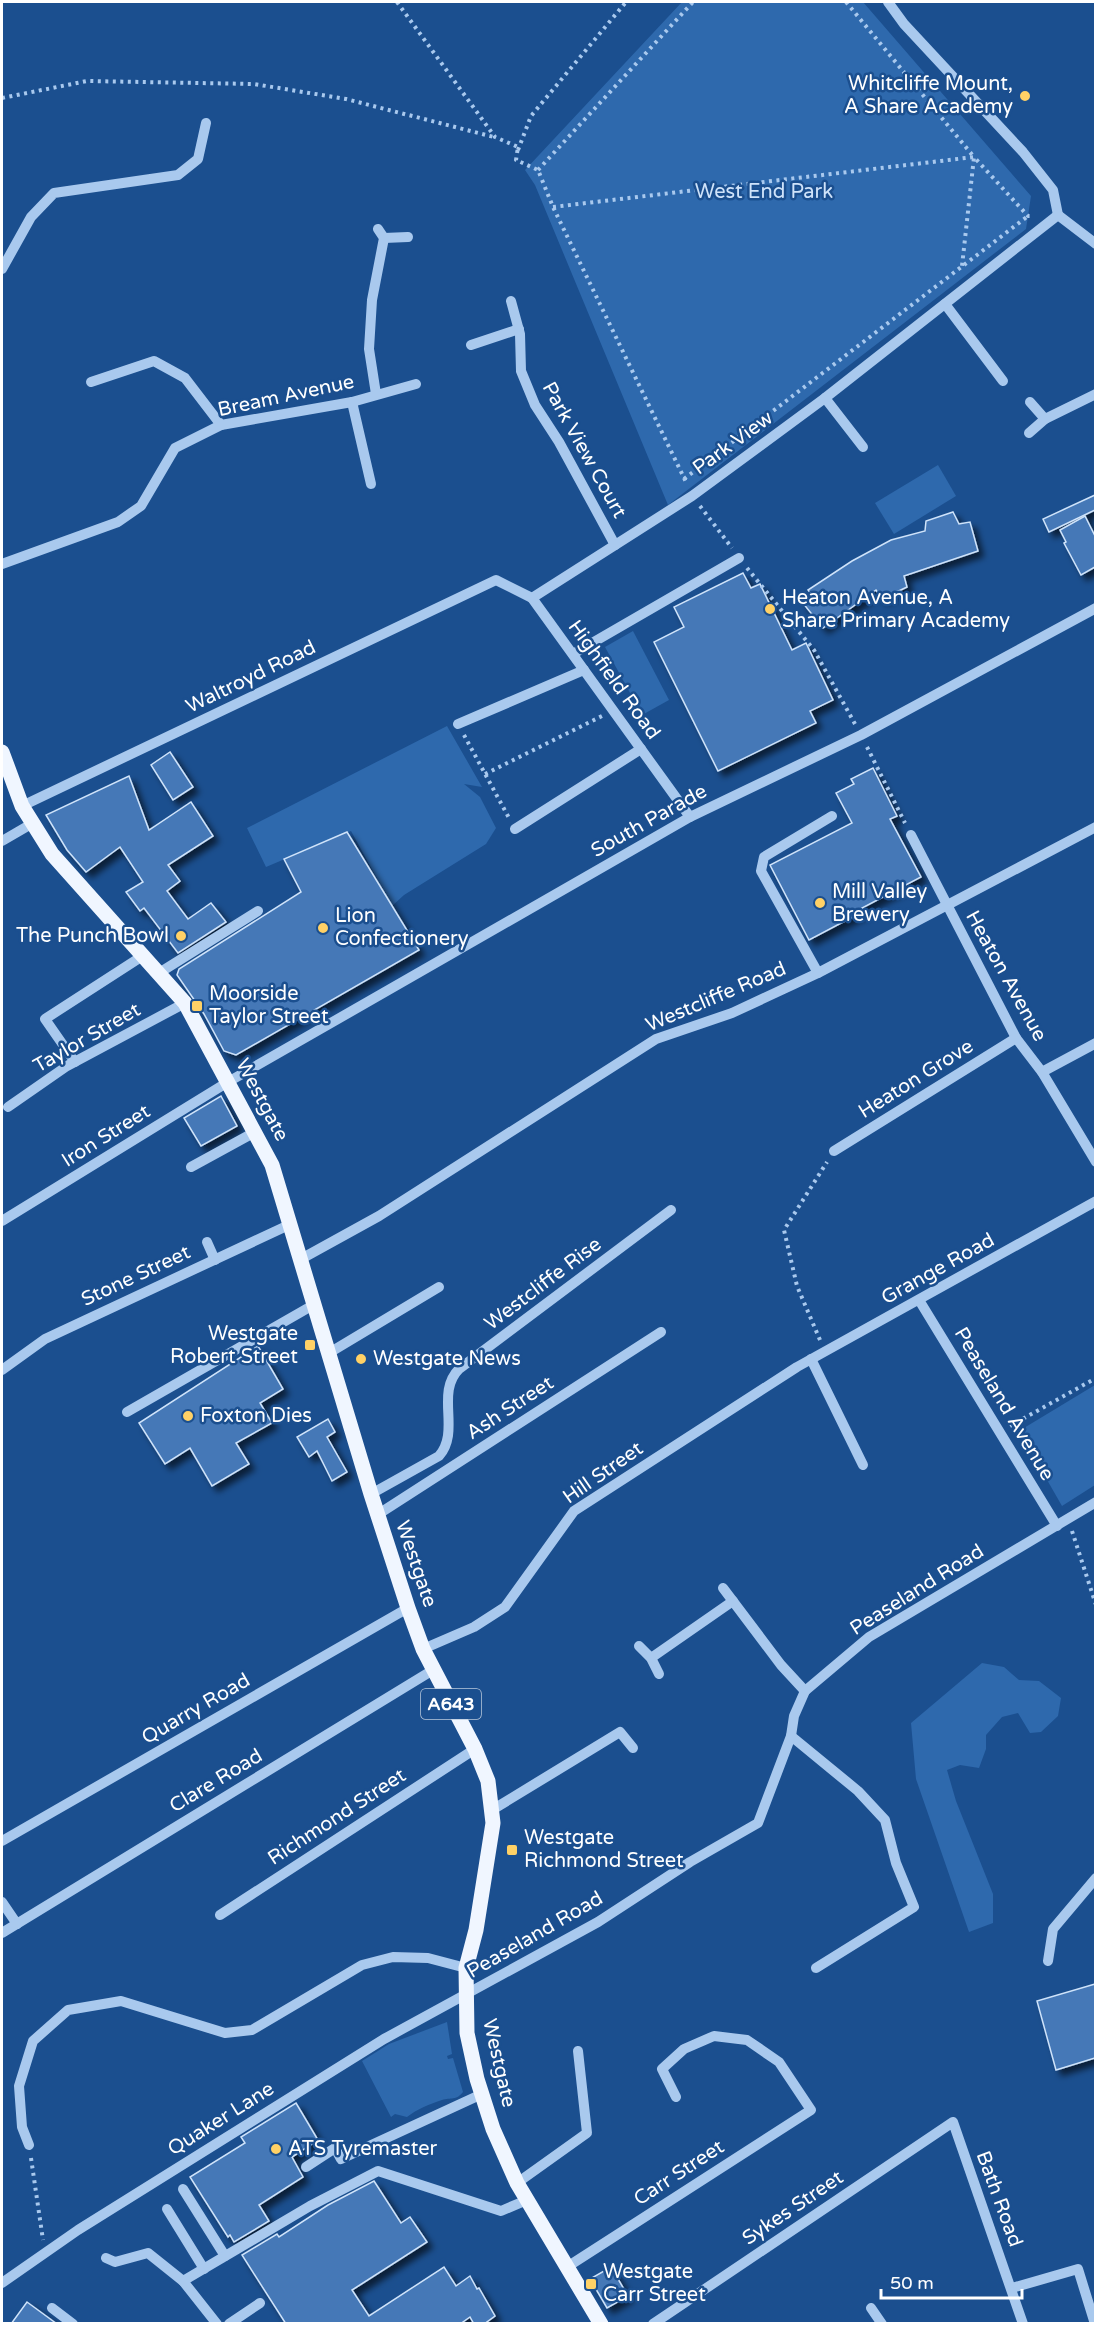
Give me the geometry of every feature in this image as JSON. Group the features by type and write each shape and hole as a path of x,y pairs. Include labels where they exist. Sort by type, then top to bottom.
{"main road":[{"name":"A643","path":"2,752 22,806 33,823"},
{"name":"Westgate","path":"33,823 52,854 185,1003 272,1165 371,1494 408,1608 423,1649 475,1749 488,1781 494,1823 476,1930 466,1968 465,1995 467,2033 482,2094 493,2129 517,2183 601,2324"}],"street":[{"path":"888,2 904,24 1023,153 1053,190 1058,215 1095,244"},
{"path":"2,269 31,217 54,193 178,175 198,159 206,123"},
{"name":"Park View","path":"532,598 692,496 825,398 1058,215"},
{"name":"Bream Avenue","path":"376,394 370,339 372,300 381,234 408,237"},
{"name":"Park View Court","path":"511,301 519,329 521,371 535,405 559,442 615,545"},
{"path":"945,304 1003,381"},
{"path":"471,345 519,329"},
{"path":"91,382 154,361 184,378 221,425"},
{"name":"Bream Avenue","path":"2,564 118,522 141,506 175,448 221,425 352,402 416,384"},
{"path":"1029,433 1044,419 1095,394"},
{"path":"825,398 862,447"},
{"path":"352,402 371,484"},
{"path":"1030,402 1044,419"},
{"path":"573,654 739,558"},
{"name":"Highfield Road","path":"496,580 532,598 690,817"},
{"name":"Waltroyd Road","path":"22,806 496,580"},
{"name":"South Parade","path":"228,1082 690,817 861,735 1095,608"},
{"path":"458,724 584,670"},
{"path":"515,829 641,749"},
{"path":"818,973 760,871 764,857 832,816"},
{"path":"2,841 33,823"},
{"name":"Westcliffe Road","path":"301,1259 379,1216 656,1039 732,1012 818,973 1095,827"},
{"name":"Heaton Avenue","path":"911,835 1016,1038 1042,1072 1095,1162"},
{"path":"159,973 258,911"},
{"path":"75,1062 45,1019 144,955"},
{"name":"Taylor Street","path":"8,1107 75,1062 185,1003"},
{"name":"Heaton Grove","path":"834,1151 1016,1038"},
{"path":"1042,1072 1095,1043"},
{"name":"Iron Street","path":"2,1221 228,1082"},
{"path":"191,1167 255,1132"},
{"name":"Grange Road","path":"797,1367 1095,1201"},
{"name":"Westcliffe Rise","path":"371,1494 439,1456 445,1449 449,1439 448,1388 450,1378 459,1369 671,1210"},
{"name":"Stone Street","path":"2,1370 45,1339 291,1224"},
{"path":"207,1242 215,1260"},
{"path":"329,1353 440,1287"},
{"name":"Peaseland Avenue","path":"920,1300 1057,1527"},
{"path":"127,1412 315,1304"},
{"name":"Ash Street","path":"378,1515 661,1332"},
{"path":"811,1359 862,1465"},
{"name":"Hill Street","path":"423,1649 474,1627 505,1607 574,1511 797,1367"},
{"name":"Peaseland Road","path":"465,1995 598,1922 690,1862 758,1823 790,1736 794,1716 805,1691 869,1637 1057,1527 1095,1502"},
{"path":"723,1588 781,1665 805,1691"},
{"path":"651,1658 733,1601"},
{"name":"Quarry Road","path":"2,1842 408,1608"},
{"path":"639,1646 651,1658 659,1674"},
{"name":"Clare Road","path":"2,1934 433,1670"},
{"path":"492,1810 620,1732 633,1748"},
{"path":"790,1736 858,1791 885,1820 896,1863 914,1907 816,1968"},
{"name":"Richmond Street","path":"220,1915 475,1749"},
{"path":"1048,1961 1053,1929 1095,1878"},
{"path":"2,1902 17,1924"},
{"path":"29,2145 22,2127 19,2086 33,2041 68,2010 121,2001 225,2033 252,2030 362,1965 393,1957 428,1958 466,1968"},
{"name":"Quaker Lane","path":"2,2283 45,2253 384,2038 465,1995"},
{"name":"Carr Street","path":"567,2267 810,2110 779,2062 747,2040 714,2036 684,2049 662,2068 676,2097"},
{"path":"517,2183 587,2133 578,2051"},
{"path":"306,2167 335,2148 341,2159 482,2094"},
{"name":"Bath Road","path":"952,2122 1023,2324"},
{"name":"Sykes Street","path":"653,2324 952,2122"},
{"path":"183,2282 310,2206 378,2171 501,2211 527,2200"},
{"path":"183,2189 225,2256"},
{"path":"167,2209 204,2269"},
{"path":"106,2258 115,2262 148,2253 183,2282 217,2324"},
{"path":"1012,2288 1078,2269 1095,2324"},
{"path":"229,2324 260,2302"},
{"path":"52,2308 73,2324"},
{"path":"871,2308 882,2324"}],"path":[{"path":"397,2 495,137"},
{"path":"626,2 531,116 518,147 516,160 538,170 553,207 692,496 814,650 861,735 911,835"},
{"path":"538,170 693,2"},
{"path":"846,2 974,157 1028,216"},
{"path":"2,98 87,81 254,84 346,99 495,137 518,147"},
{"path":"553,207 974,157"},
{"path":"962,266 974,157"},
{"path":"684,479 1028,216 1058,215"},
{"path":"485,774 613,710"},
{"path":"458,724 515,829"},
{"path":"825,1351 797,1286 784,1230 834,1151"},
{"path":"1000,1431 1095,1378"},
{"path":"1068,1520 1095,1605"},
{"path":"29,2145 45,2253"}],"green space":[{"name":"West End Park","path":"682,2 863,2 1031,196 1026,229 668,505 535,185 525,170"},
{"path":"938,465 956,496 894,534 875,503"},
{"path":"633,631 669,700 642,715 605,647"},
{"path":"447,726 482,787 464,784 480,797 496,828 486,844 404,895 392,906 351,831 266,867 247,828"},
{"path":"1095,1385 1095,1485 1062,1506 1019,1431"},
{"path":"982,1663 1004,1667 1019,1680 1039,1681 1061,1698 1058,1716 1041,1732 1030,1733 1018,1713 1002,1717 986,1735 986,1749 979,1768 960,1765 947,1770 956,1801 993,1894 993,1923 969,1932 916,1779 911,1723"},
{"path":"447,2022 452,2054 447,2056 448,2059 453,2058 463,2092 456,2098 442,2100 407,2117 395,2114 391,2117 362,2061 389,2044"}],"building":[{"path":"1095,495 1095,510 1049,532 1043,519"},
{"path":"953,512 959,524 970,522 978,551 904,576 907,587 882,599 876,590 823,628 802,602 812,595 808,590 852,561 891,540 925,531 926,521"},
{"path":"1085,516 1095,536 1095,567 1081,575 1064,543 1066,542 1060,530"},
{"path":"743,573 751,588 760,584 792,650 806,643 833,700 810,711 816,723 718,771 654,642 684,627 674,607"},
{"path":"170,752 193,787 173,800 151,765"},
{"path":"873,768 897,816 890,819 921,877 862,908 864,911 809,940 770,865 852,823 836,793 854,784 851,779"},
{"path":"129,776 149,830 191,802 213,836 168,865 180,881 167,891 188,919 211,903 226,922 178,953 144,908 140,911 126,892 143,882 120,847 86,872 67,850 46,815"},
{"name":"Lion Confectionery","path":"347,832 419,950 236,1055 224,1051 204,1014 177,975 179,969 301,892 284,859"},
{"path":"221,1096 237,1126 201,1146 184,1118"},
{"name":"Foxton Dies","path":"258,1346 283,1389 260,1403 272,1423 236,1443 249,1464 212,1486 190,1448 165,1464 139,1423"},
{"path":"328,1419 335,1432 327,1437 347,1472 332,1481 317,1451 309,1457 297,1437"},
{"path":"1095,1984 1095,2058 1056,2070 1037,2001"},
{"path":"296,2103 318,2140 292,2157 303,2177 259,2205 269,2221 234,2242 230,2235 228,2237 190,2177 245,2143 241,2137"},
{"path":"374,2181 401,2223 410,2217 427,2242 352,2290 369,2316 444,2267 456,2286 470,2276 495,2316 484,2324 474,2324 470,2317 460,2324 286,2324 242,2255 277,2234 279,2237 328,2205"},
{"path":"611,2267 628,2296 607,2308 590,2279"},
{"path":"27,2302 57,2324 11,2324"}],"place":[{"name":"Whitcliffe Mount, A Share Academy","path":"1025,96"},
{"name":"Heaton Avenue, A Share Primary Academy","path":"770,609"},
{"name":"Mill Valley Brewery","path":"820,903"},
{"name":"Lion Confectionery","path":"323,928"},
{"name":"The Punch Bowl","path":"181,936"},
{"name":"Moorside Taylor Street","path":"197,1006"},
{"name":"Westgate Robert Street","path":"310,1345"},
{"name":"Westgate News","path":"361,1359"},
{"name":"Foxton Dies","path":"188,1416"},
{"name":"Westgate Richmond Street","path":"512,1850"},
{"name":"ATS Tyremaster","path":"276,2149"},
{"name":"Westgate Carr Street","path":"591,2284"}]}
